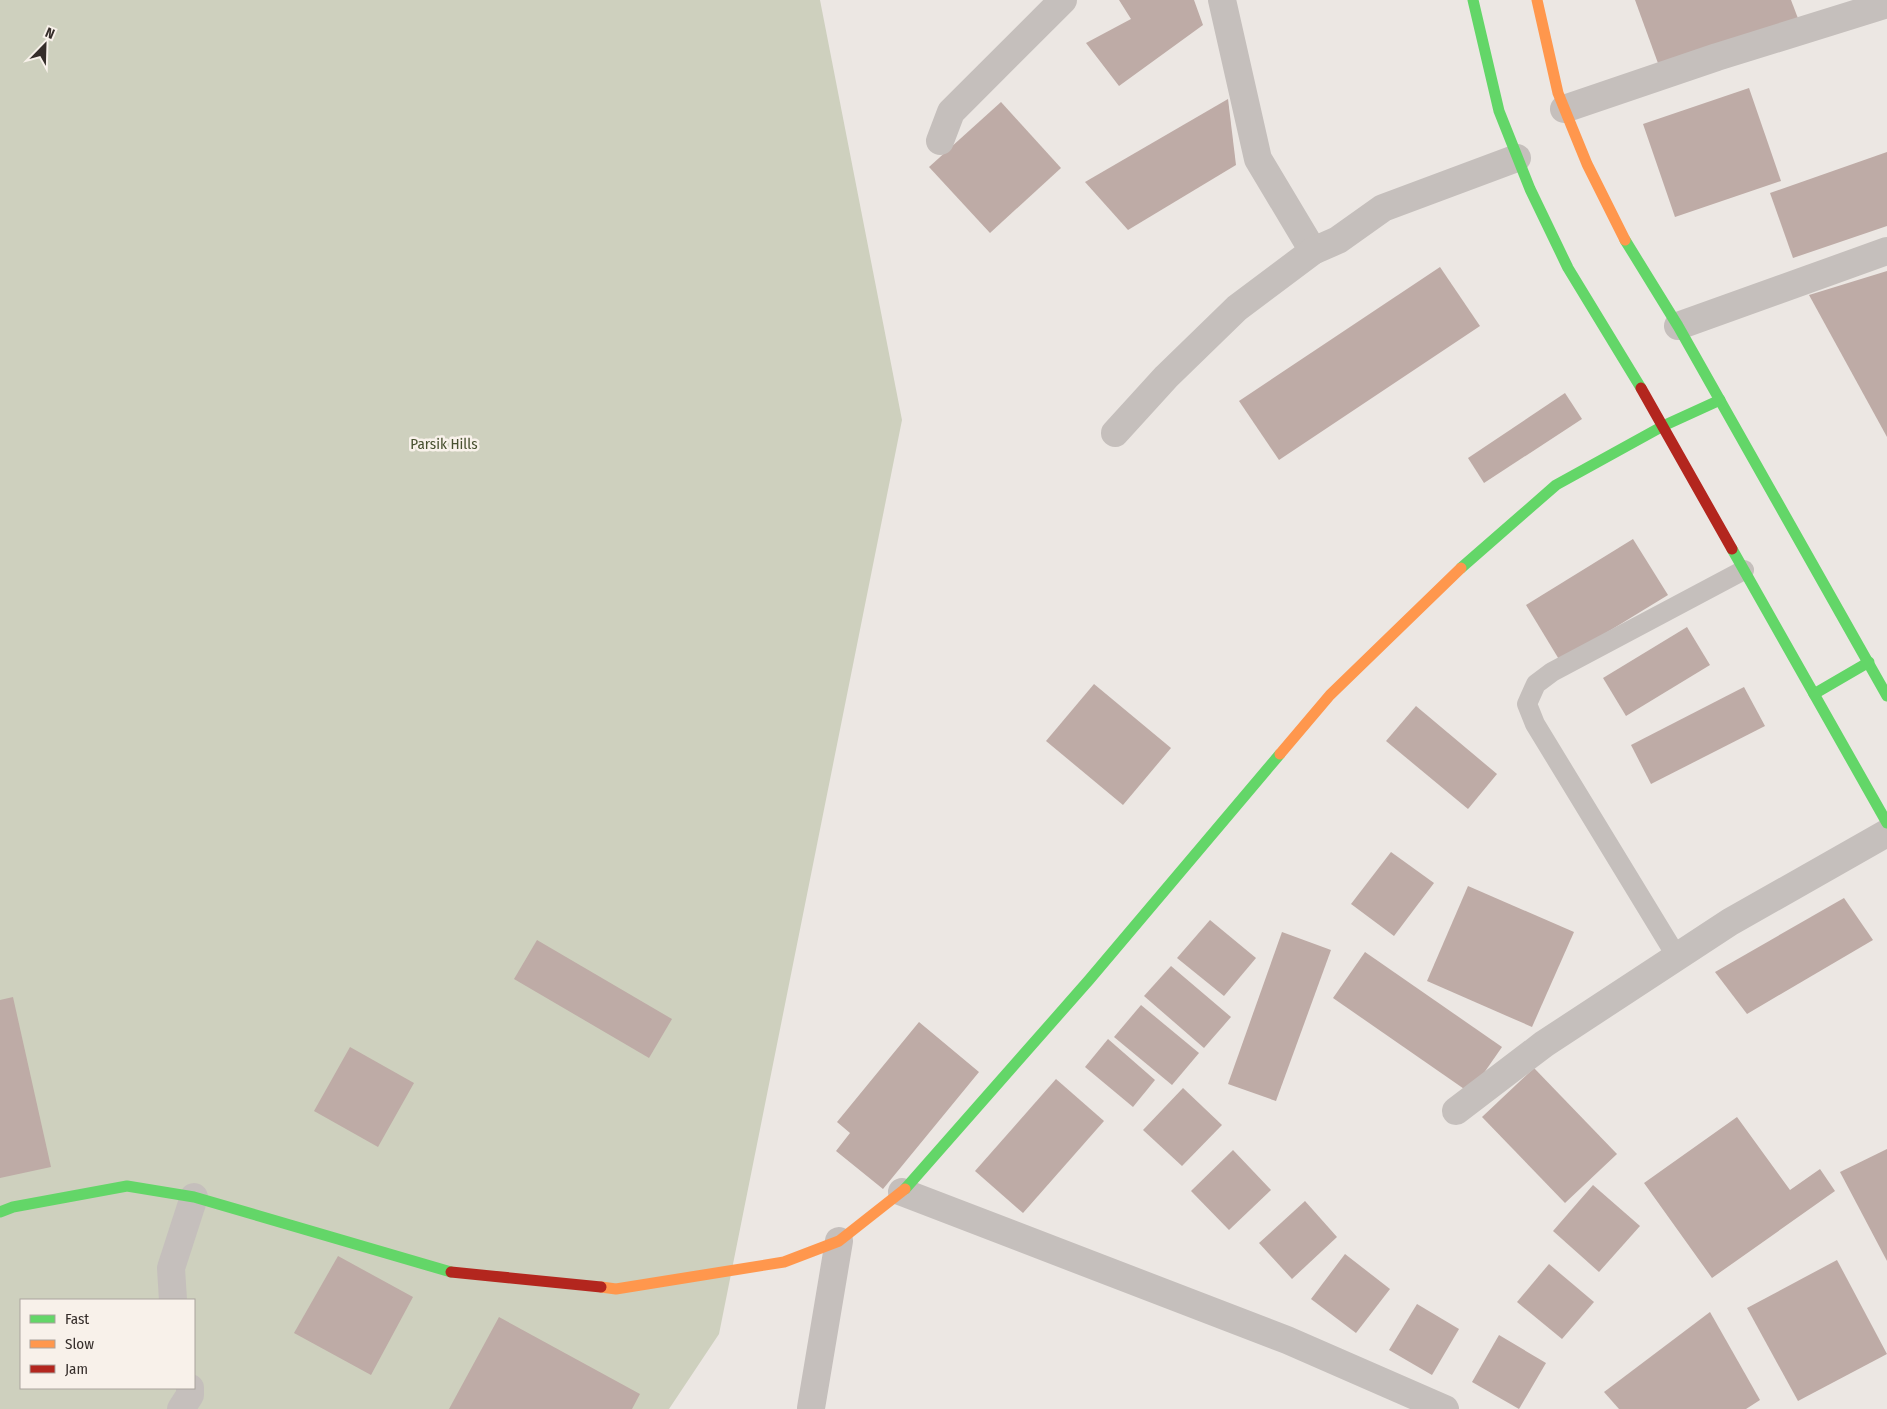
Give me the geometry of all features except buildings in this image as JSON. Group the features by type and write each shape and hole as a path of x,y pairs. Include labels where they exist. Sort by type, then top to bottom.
{"main road":[{"path":"1474,0 1498,111 1517,158 1568,268 1624,357 1887,823"},
{"path":"1537,0 1558,93 1587,164 1623,238 1678,326 1887,696"},
{"path":"0,1212 13,1207 127,1186 194,1197 456,1273 616,1288 784,1262 839,1240 902,1192 1088,980 1330,696 1484,547 1556,485 1663,426 1720,400"},
{"path":"1814,694 1869,662"}],"street":[{"path":"940,141 951,112 1063,0"},
{"path":"1222,0 1258,159 1313,251"},
{"path":"1564,109 1717,57 1887,4"},
{"path":"1115,433 1166,377 1237,308 1313,251 1338,240 1383,208 1517,158"},
{"path":"1678,326 1887,251"},
{"path":"1456,1111 1544,1044 1730,922 1887,833"},
{"path":"902,1192 1288,1340 1445,1409"},
{"path":"172,1299 171,1268 194,1197"},
{"path":"811,1409 839,1240"},
{"path":"181,1409 190,1396 190,1389"}],"lane":[{"path":"1677,957 1535,724 1526,704 1536,684 1552,672 1744,570"}],"green space":[{"name":"Parsik Hills","path":"0,0 820,0 902,420 719,1334 669,1409 0,1409"}],"traffic: fast":[{"path":"1473,0 1499,111 1530,189 1568,268 1641,388"},
{"path":"1625,240 1678,326 1887,696"},
{"path":"1461,568 1556,485 1663,426 1720,400"},
{"path":"1732,549 1887,823"},
{"path":"1814,694 1869,662"},
{"path":"905,1189 1089,980 1280,754"},
{"path":"0,1212 13,1207 127,1186 194,1197 451,1272"}],"traffic: slow":[{"path":"1537,0 1558,93 1587,164 1625,240"},
{"path":"1280,754 1330,695 1461,568"},
{"path":"601,1287 616,1289 784,1262 839,1241 905,1189"}],"traffic: jam":[{"path":"1641,388 1732,549"},
{"path":"451,1272 601,1287"}]}
